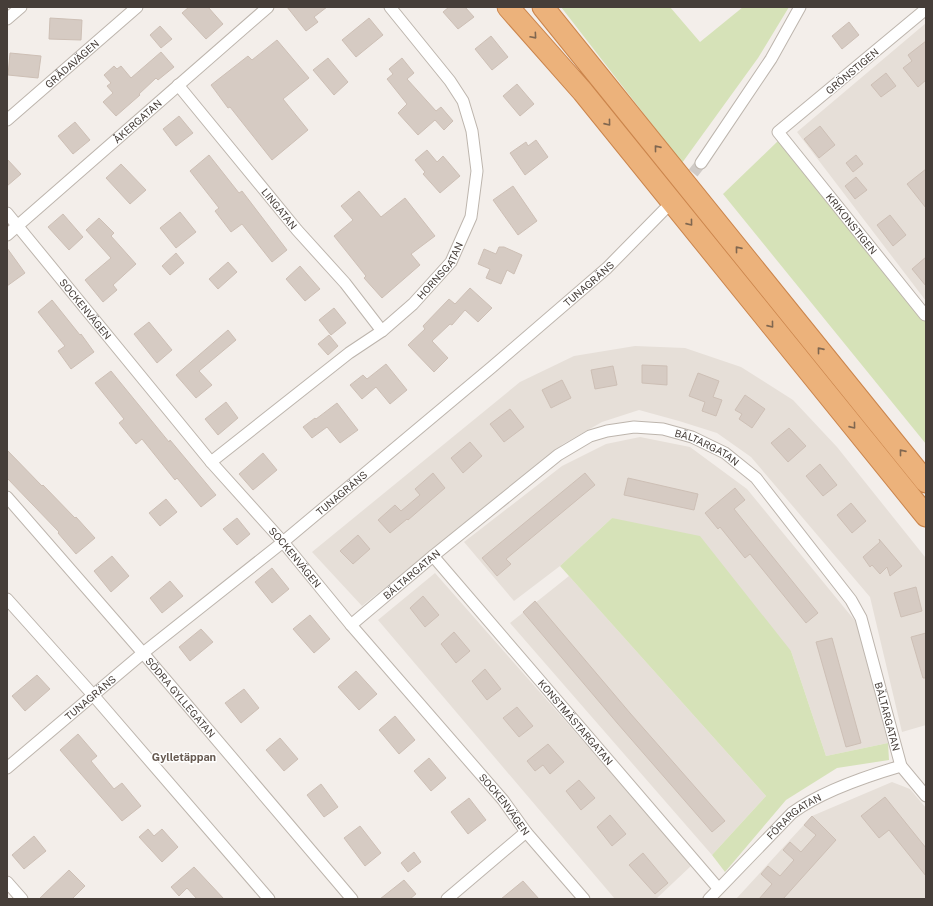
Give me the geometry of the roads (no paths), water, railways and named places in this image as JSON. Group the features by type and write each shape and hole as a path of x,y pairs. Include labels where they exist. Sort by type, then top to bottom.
{"highway":[{"path":"508,7 583,92 926,516"},
{"path":"543,7 926,482"}],"street":[{"path":"7,19 21,7"},
{"name":"GRÅDAVÄGEN","path":"7,120 137,7"},
{"name":"ÅKERGATAN","path":"7,235 268,7"},
{"name":"HORNSGATAN","path":"211,462 349,353 382,331 413,304 451,262 471,217 477,171 472,131 462,102 450,80 390,7"},
{"path":"701,163 771,59 800,7"},
{"name":"GRÖNSTIGEN","path":"778,132 926,9"},
{"name":"LINGATAN","path":"178,85 297,230 345,283 382,331"},
{"name":"KRIKONSTIGEN","path":"778,132 926,315"},
{"name":"TUNAGRÄNS","path":"7,768 143,653 283,542 492,367 607,268 666,208"},
{"name":"SOCKENVÄGEN","path":"7,213 211,462 283,542 351,625 503,800 526,832 584,899"},
{"name":"BÄLTARGATAN","path":"351,625 433,556 558,455 590,436 607,431 634,427 664,429 692,437 725,453 756,478 851,600 861,618 900,766 926,796"},
{"name":"SÖDRA GYLLEGATAN","path":"7,497 143,653 352,899"},
{"name":"KONSTMÄSTARGATAN","path":"433,556 718,888"},
{"path":"7,599 93,695 269,899"},
{"name":"FÖRARGATAN","path":"709,899 792,813 803,805 853,783 900,766"},
{"path":"452,898 526,832"},
{"path":"7,882 22,899"}],"tunnel":[{"path":"683,186 701,163"}],"district":[{"name":"Gylletäppan","path":"184,757"}]}
